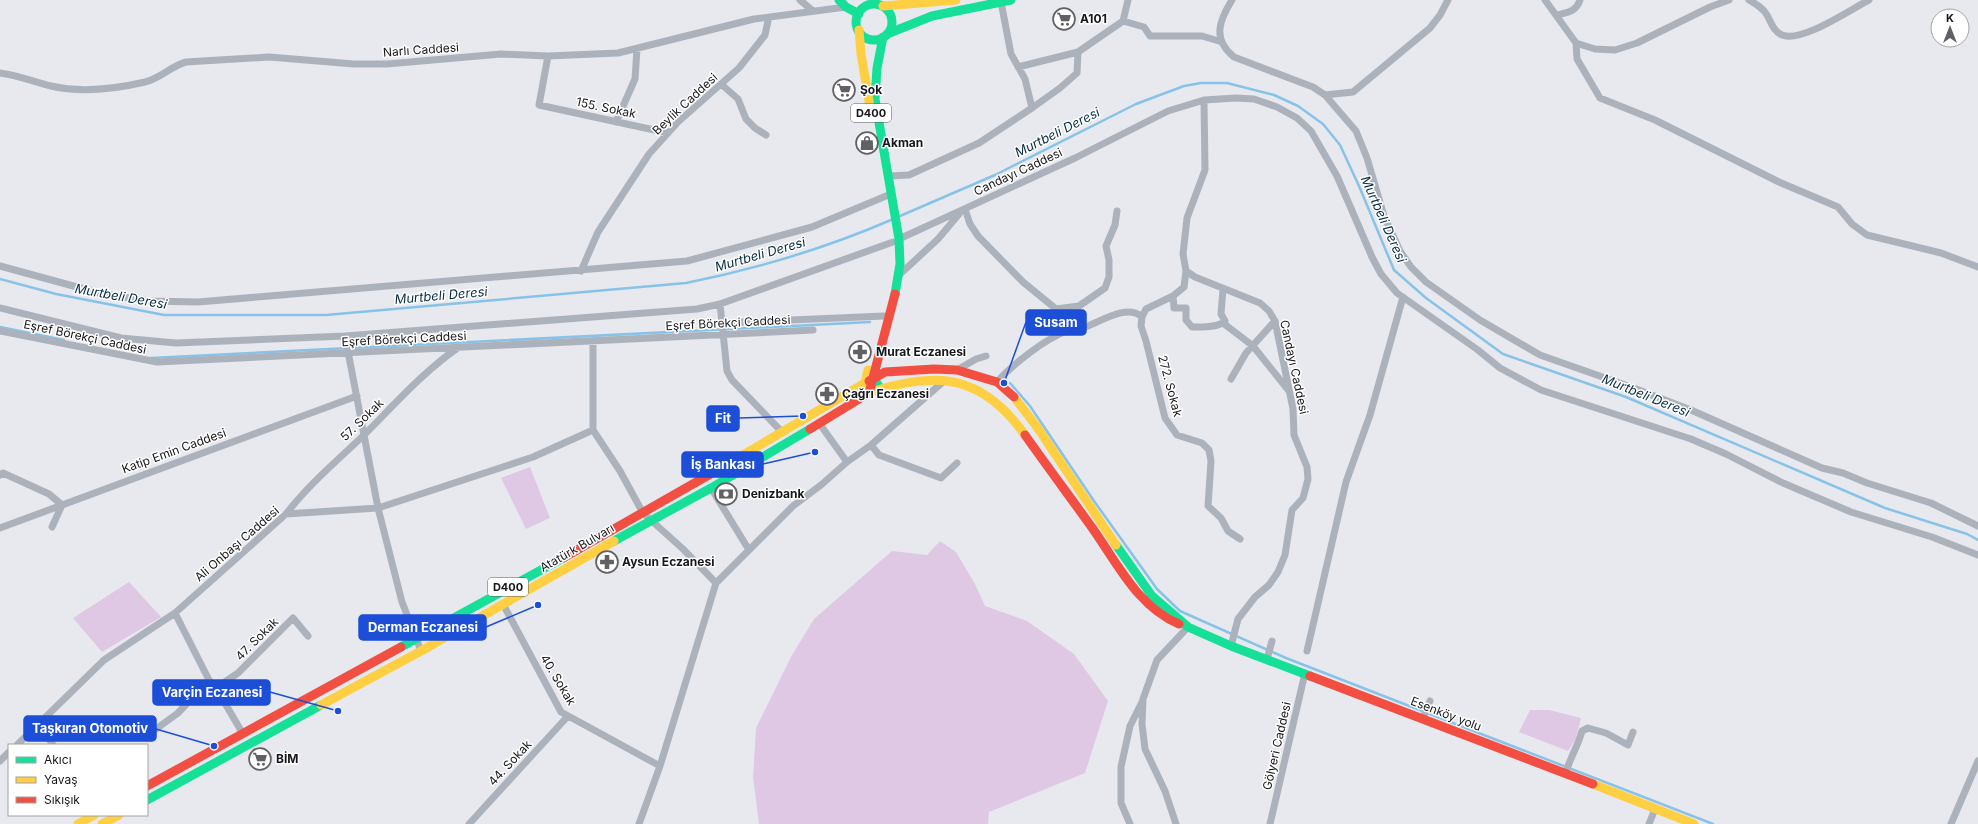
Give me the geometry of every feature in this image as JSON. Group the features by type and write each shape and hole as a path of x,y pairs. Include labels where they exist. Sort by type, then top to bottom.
{"main road":[{"path":"842,3 859,14 862,9 872,4 883,6 956,0"},
{"path":"859,30 867,38 878,39 900,28 961,8 1011,0"},
{"name":"D400","path":"883,6 890,14 892,20 890,30 885,36 877,68 875,98 889,176 889,194"},
{"name":"D400","path":"859,14 857,19 861,54 889,194 896,237 898,276 894,302 869,381"},
{"name":"D400","path":"869,393 868,367 892,286 896,237"},
{"name":"Atatürk Bulvarı","path":"148,785 417,639 643,513 885,372 900,370 957,370 997,382"},
{"path":"869,381 881,389"},
{"name":"Atatürk Bulvarı","path":"148,799 421,651 711,488 869,393 881,389 922,382 944,381 966,385 980,390 1005,410 1097,534 1124,576 1144,600 1160,615 1174,623 1188,626"},
{"path":"997,382 1011,392 1037,427 1113,541 1152,596 1172,615 1188,626"},
{"name":"Esenköy yolu","path":"1188,626 1269,651 1305,673 1425,714 1567,769 1655,809 1694,824"},
{"path":"78,824 92,816"},
{"path":"102,824 117,816"}],"street":[{"path":"800,0 813,11"},
{"path":"1018,67 1078,52 1123,22 1128,0"},
{"path":"1232,0 1224,14 1219,29 1224,50 1234,57 1313,87 1325,95 1356,131 1376,183 1384,216 1400,251 1426,282 1480,320 1540,355 1632,387 1691,410 1822,468 1843,473 1867,483 1931,503 1978,526"},
{"path":"1325,95 1353,92 1430,28 1440,15 1448,0"},
{"path":"1544,0 1576,43 1577,59 1600,98 1641,114 1779,182 1838,207 1852,224 1867,235 1941,253 1978,267"},
{"path":"1556,15 1570,12 1577,8 1580,0"},
{"path":"1576,43 1595,49 1615,50 1637,44 1710,7 1729,0"},
{"path":"1749,0 1758,4 1768,16 1771,26 1782,35 1793,36 1808,32 1840,17 1869,0"},
{"path":"1001,2 1011,54 1025,79 1032,108"},
{"name":"Narlı Caddesi","path":"0,73 51,86 92,89 145,82 157,78 179,64 186,62 269,57 354,64 387,64 501,54 548,56 618,53 740,22 813,11 842,3"},
{"name":"Beylik Caddesi","path":"581,271 598,232 649,154 678,122 739,68 765,35 768,21 766,18"},
{"path":"1123,22 1144,27 1150,36 1202,36 1222,42"},
{"path":"616,122 635,79 636,49"},
{"path":"889,176 909,175 979,143 1060,88 1077,73 1078,52"},
{"name":"155. Sokak","path":"548,56 539,105 668,133"},
{"path":"721,84 738,99 746,119 766,135"},
{"name":"Candayı Caddesi","path":"0,308 121,338 157,343 345,336 689,309 720,304 965,209 1075,158 1150,119 1184,105 1204,100 1236,98 1254,99 1277,106 1298,118 1311,131 1337,176 1381,274 1403,297 1478,350 1500,368 1541,390 1690,439 1726,454 1783,483 1851,512 1932,537 1978,555"},
{"path":"997,382 1009,369 1034,350 1065,332 1086,327 1108,317 1130,312 1136,312 1142,317 1146,309 1173,296 1184,286 1186,271 1183,254 1187,218 1205,170 1204,100"},
{"path":"0,266 99,294 148,301 198,302 485,277 581,271 687,261 812,227 889,194"},
{"path":"898,276 938,239 955,217 965,209 970,224 978,236 1023,282 1056,309 1079,306 1106,288 1109,277 1109,260 1106,246 1115,225 1117,211"},
{"name":"Candayı Caddesi","path":"1186,271 1195,277 1260,303 1269,311 1275,321 1295,422 1294,435 1307,467 1308,479 1303,498 1292,510 1285,555 1278,572 1269,585 1245,608 1238,619 1233,639"},
{"path":"1223,289 1221,314 1225,321 1223,323"},
{"path":"1173,296 1174,308 1186,308 1186,320 1192,327 1208,327 1223,323"},
{"path":"1307,651 1346,482 1370,415 1403,297"},
{"path":"720,304 728,370 732,380 782,432"},
{"name":"Eşref Börekçi Caddesi","path":"0,330 157,362 348,349 459,347 593,341 884,316"},
{"name":"272. Sokak","path":"1142,317 1141,326 1165,418 1177,435 1202,443 1209,450 1211,461 1208,506 1221,518 1228,531 1240,540"},
{"path":"1231,378 1246,353 1275,321"},
{"path":"1223,323 1253,346 1289,391"},
{"name":"Eşref Börekçi Caddesi","path":"724,329 813,330"},
{"path":"345,336 378,508 402,602 421,651"},
{"path":"593,341 593,430 620,471 643,513 652,520 716,584"},
{"name":"57. Sokak","path":"286,514 303,491 364,434 439,360 459,347"},
{"path":"957,370 976,359 986,356"},
{"path":"639,824 660,766 716,584 793,506 821,485 847,462 871,445 944,381"},
{"name":"Katip Emin Caddesi","path":"0,528 357,396"},
{"path":"819,423 847,462"},
{"name":"Ali Onbaşı Caddesi","path":"18,744 104,660 175,613 286,514 378,508 532,457 593,430"},
{"path":"871,445 879,455 941,478 957,462"},
{"path":"0,475 3,473 49,494 62,505 52,526"},
{"path":"711,488 749,550"},
{"name":"40. Sokak","path":"503,604 546,686 562,712 660,766"},
{"path":"175,613 208,680 216,688 243,734"},
{"name":"47. Sokak","path":"216,688 238,674 293,618 308,636"},
{"path":"1130,824 1121,803 1121,767 1130,726 1143,699 1157,660 1188,626"},
{"name":"Gölyeri Caddesi","path":"1270,824 1305,673"},
{"path":"156,729 178,713 208,680"},
{"path":"1143,699 1142,724 1145,749 1165,791 1176,824"},
{"path":"1425,714 1430,701"},
{"name":"44. Sokak","path":"468,824 568,716"},
{"path":"39,724 52,744"},
{"path":"1567,769 1578,745 1582,731 1588,728 1606,733 1628,745 1633,732"},
{"path":"0,761 8,753"},
{"path":"1950,824 1978,761"},
{"path":"1649,824 1655,809"}],"shaded area":[{"path":"530,467 550,518 526,529 501,478"},
{"path":"940,541 956,552 975,584 985,606 1027,621 1074,654 1108,701 1085,773 989,812 988,824 759,824 753,777 756,728 792,655 814,619 892,551 927,555"},
{"path":"129,582 161,617 102,652 73,618"},
{"path":"1530,710 1549,710 1581,718 1576,738 1568,751 1519,732"}],"waterway":[{"name":"Murtbeli Deresi","path":"900,216 995,175 1136,104 1184,86 1201,83 1227,83 1274,95 1298,106 1323,124 1340,145 1394,270 1426,298 1503,354 1626,397 1885,508 1967,534 1978,540"},
{"name":"Murtbeli Deresi","path":"0,279 56,294 164,315 326,315 686,283 790,257 841,240 891,220"},
{"path":"151,358 870,322"},
{"path":"0,327 64,340"},
{"path":"1010,383 1030,406 1094,501 1157,589 1180,611 1286,658 1713,824"}],"traffic: fast":[{"path":"839,0 846,7 859,14"},
{"path":"887,34 932,16 1011,0"},
{"path":"874,4 884,7 889,12 892,22 889,32 884,37 874,40 864,37 859,32 856,22 859,12 864,7 874,4"},
{"path":"883,37 877,68 875,99 899,239 900,264 895,294"},
{"path":"870,374 881,389"},
{"path":"614,541 711,488 810,429"},
{"path":"1116,545 1152,596 1188,627 1231,646 1310,676"},
{"path":"401,647 563,558"},
{"path":"148,799 321,705"}],"traffic: slow":[{"path":"883,6 956,0"},
{"path":"859,30 861,54 870,107"},
{"path":"721,468 865,383 868,370"},
{"path":"875,391 898,384 920,381 940,380 959,383 977,390 993,401 1009,416 1025,435"},
{"path":"1014,397 1037,427 1116,545"},
{"path":"321,705 421,651 614,541"},
{"path":"1593,784 1694,824"},
{"path":"78,824 92,816"},
{"path":"102,824 117,816"}],"traffic: jam":[{"path":"810,429 869,393 895,294"},
{"path":"869,381 885,372 934,369 957,370 997,382 1014,397"},
{"path":"1025,435 1130,583 1152,607 1179,624"},
{"path":"563,558 721,468"},
{"path":"148,785 401,647"},
{"path":"1310,676 1593,784"}],"place":[{"name":"A101","path":"1064,19"},
{"name":"Şok","path":"844,90"},
{"name":"Akman","path":"867,143"},
{"name":"Murat Eczanesi","path":"860,352"},
{"name":"Susam","path":"1004,383"},
{"name":"Çağrı Eczanesi","path":"827,394"},
{"name":"Fit","path":"803,416"},
{"name":"İş Bankası","path":"815,452"},
{"name":"Denizbank","path":"726,494"},
{"name":"Aysun Eczanesi","path":"607,562"},
{"name":"Derman Eczanesi","path":"538,605"},
{"name":"Varçin Eczanesi","path":"338,711"},
{"name":"Taşkıran Otomotiv","path":"214,746"},
{"name":"BİM","path":"260,759"}]}
